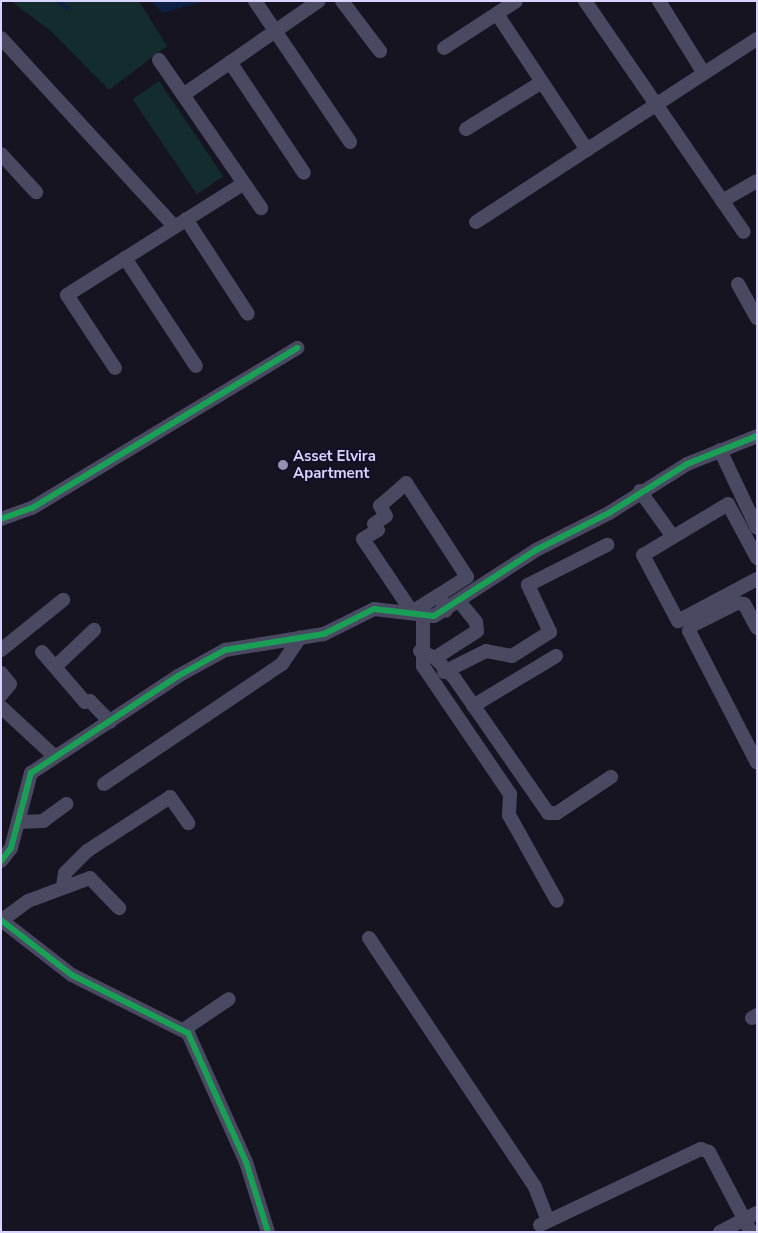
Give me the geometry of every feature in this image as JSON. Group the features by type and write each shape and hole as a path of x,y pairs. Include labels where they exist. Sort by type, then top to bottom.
{"street":[{"path":"255,1 350,142"},
{"path":"183,95 319,1"},
{"path":"342,1 380,51"},
{"path":"444,48 516,1"},
{"path":"585,1 655,106 744,232"},
{"path":"659,1 703,72"},
{"path":"497,14 587,150"},
{"path":"1,38 180,223 248,314"},
{"path":"476,222 655,106 703,72 757,39"},
{"path":"159,60 261,208"},
{"path":"230,62 304,173"},
{"path":"466,129 542,82"},
{"path":"1,154 36,192"},
{"path":"722,201 757,181"},
{"path":"115,368 67,295 244,183"},
{"path":"125,258 196,366"},
{"path":"738,284 757,318"},
{"path":"1,519 32,508 297,348"},
{"path":"1,861 11,848 31,772 52,755 110,722 225,650 324,634 374,609 396,609 423,618 446,611 536,550 609,513 640,490 720,450 757,436"},
{"path":"720,450 757,528"},
{"path":"406,483 467,577 439,595 412,612 363,539 378,530 374,524 386,516 380,506 406,483"},
{"path":"640,490 671,534"},
{"path":"757,558 728,504 671,534 643,555 678,621 757,580"},
{"path":"444,672 486,651 512,656 550,632 528,586 607,545"},
{"path":"439,595 446,611"},
{"path":"1,650 63,600"},
{"path":"435,658 477,631 476,622 460,602"},
{"path":"757,628 744,604 737,602 693,625 689,631 757,764"},
{"path":"423,618 420,651 430,680 510,794 510,815 557,901"},
{"path":"55,667 94,630"},
{"path":"104,784 282,664 300,637"},
{"path":"420,651 435,658 444,672 473,706 548,813 557,813 611,777"},
{"path":"42,652 85,702 90,701 110,722"},
{"path":"473,706 556,656"},
{"path":"1,673 10,684 1,695"},
{"path":"1,707 52,755"},
{"path":"63,886 65,873 87,851 170,797 188,823"},
{"path":"18,822 43,821 66,804"},
{"path":"119,908 95,879 63,886 1,920 72,975 183,1030 193,1040 228,1115 268,1232"},
{"path":"369,938 535,1187 544,1223 701,1150 709,1152 751,1216 752,1232"},
{"path":"183,1030 229,999"},
{"path":"720,1232 751,1216"}],"green space":[{"path":"11,1 139,1 167,46 109,90 52,32"},
{"path":"159,81 223,176 197,194 132,99"}],"water":[{"path":"151,1 204,1 163,13"}],"waterway":[{"path":"58,1 67,8"}],"cycle path":[{"path":"1,519 32,508 297,348"},
{"path":"1,861 11,848 31,773 178,676 225,650 324,634 374,609 434,616 536,550 609,513 687,464 757,436"},
{"path":"1,920 72,975 188,1033 246,1162 268,1232"}],"place":[{"name":"Asset Elvira Apartment","path":"283,465"}]}
